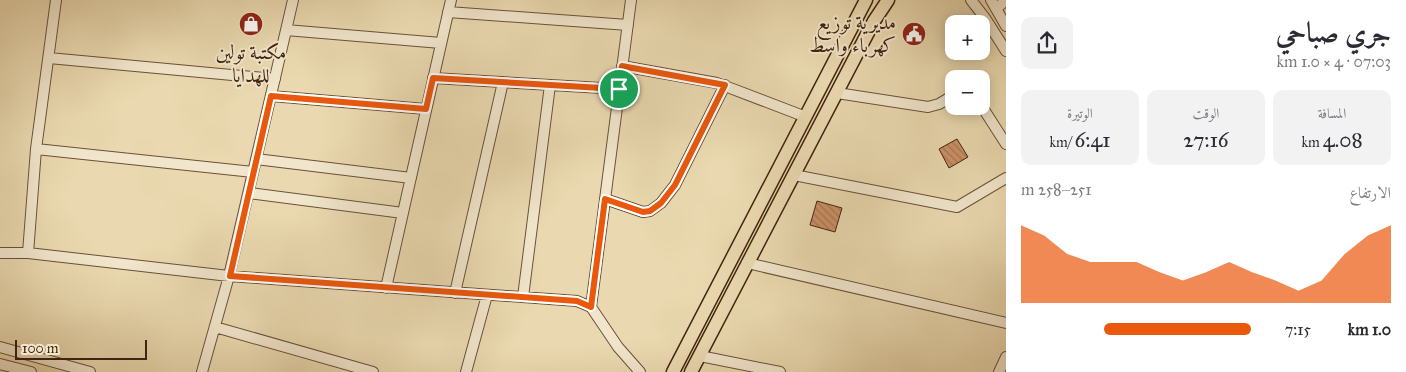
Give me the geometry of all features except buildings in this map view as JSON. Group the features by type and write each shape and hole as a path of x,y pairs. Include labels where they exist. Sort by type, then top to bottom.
{"main road":[{"path":"673,372 866,0"},
{"path":"691,372 874,21 888,0"},
{"path":"754,216 769,223"}],"street":[{"path":"28,253 36,149 56,0"},
{"path":"202,372 230,276 293,0"},
{"path":"386,288 451,0"},
{"path":"591,307 631,0"},
{"path":"971,0 1006,50"},
{"path":"1006,0 994,4 1006,26"},
{"path":"448,12 628,25"},
{"path":"286,30 441,43"},
{"path":"48,58 275,78"},
{"path":"622,66 725,85 806,117"},
{"path":"433,78 619,89"},
{"path":"455,292 503,82"},
{"path":"523,297 550,85"},
{"path":"605,199 643,212 650,211 661,203 675,185 725,85"},
{"path":"838,93 928,107 945,100"},
{"path":"271,96 426,109"},
{"path":"987,115 1006,144"},
{"path":"36,149 254,172"},
{"path":"256,159 411,178"},
{"path":"794,175 957,207 1006,178"},
{"path":"249,194 403,213"},
{"path":"0,253 28,253 230,276 577,301 591,307 618,348 640,372"},
{"path":"747,263 1006,323"},
{"path":"466,372 487,295"},
{"path":"215,327 373,372"},
{"path":"0,347 90,372"},
{"path":"700,356 780,372"},
{"path":"999,372 1006,357"},
{"path":"0,364 31,372"}],"place":[{"name":"مكتبة تولين للهدايا","path":"251,24"},
{"name":"مديرية توزيع كهرباء واسط","path":"914,34"}],"route":[{"path":"622,66 725,85 675,185 661,203 650,211 643,212 605,199 591,307 577,301 230,276 271,96 426,109 433,78 619,89 622,66"}]}
